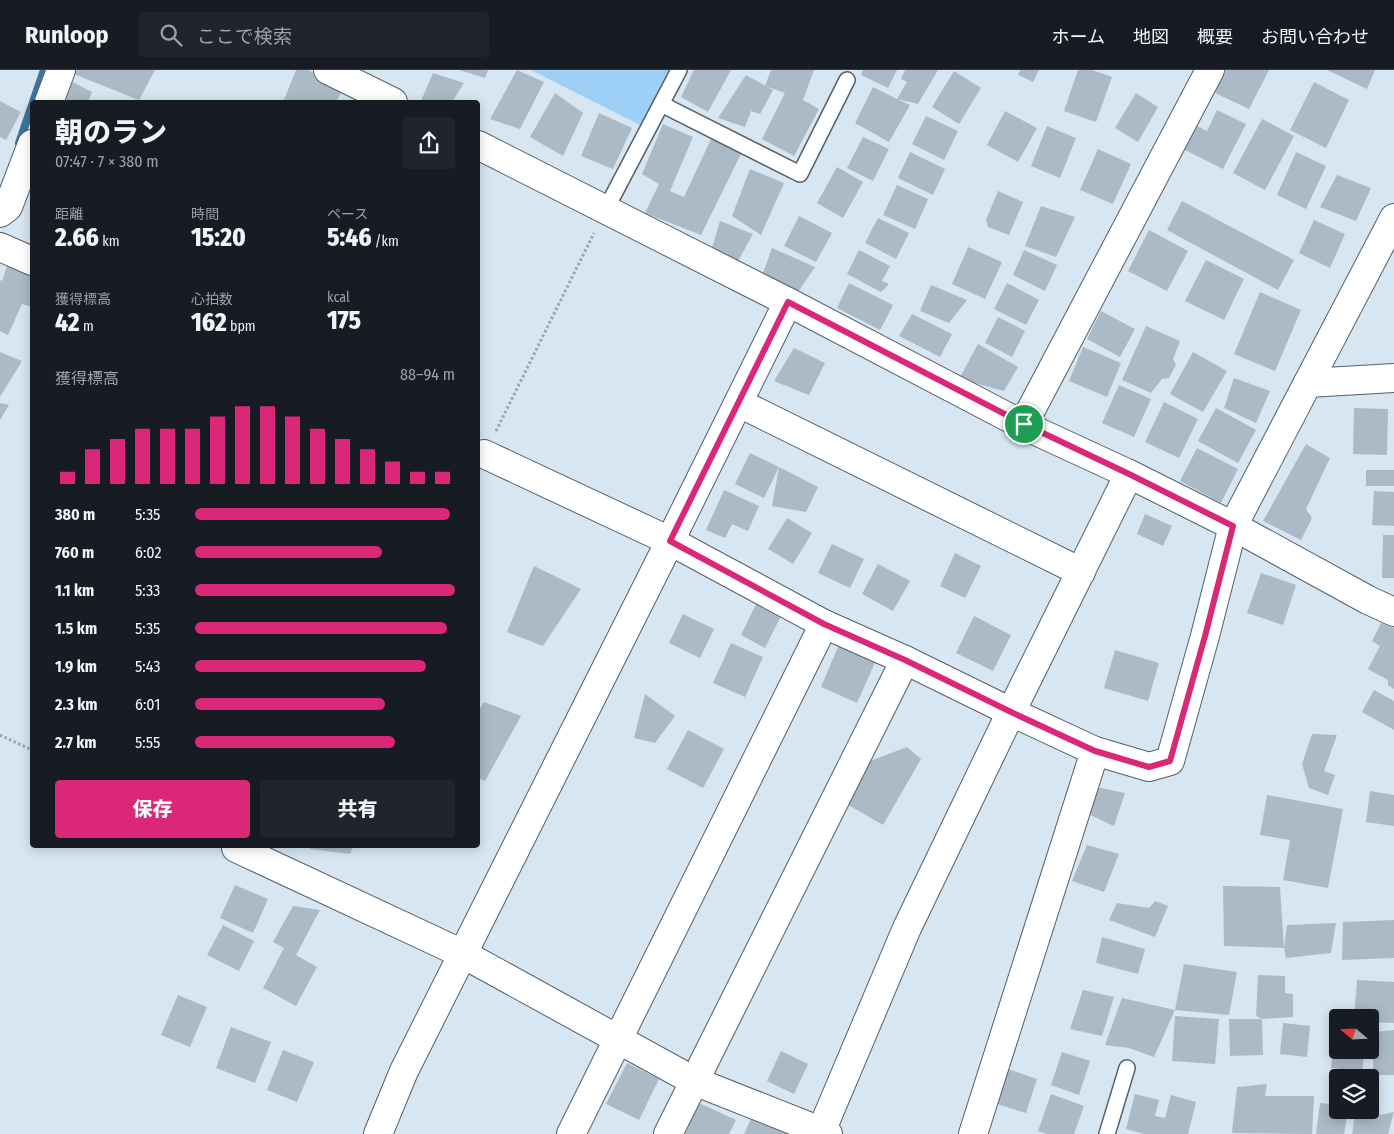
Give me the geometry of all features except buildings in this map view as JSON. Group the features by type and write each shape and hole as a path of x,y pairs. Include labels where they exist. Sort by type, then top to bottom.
{"street":[{"path":"50,100 62,70"},
{"path":"328,70 389,100"},
{"path":"1024,424 1210,70"},
{"path":"480,146 1024,424 1233,526 1368,600 1394,612"},
{"path":"0,213 8,207 30,149"},
{"path":"484,454 670,541 824,624 905,660 1095,751 1149,767 1170,761 1233,526 1394,218"},
{"path":"0,247 30,260"},
{"path":"378,1134 404,1071 788,302"},
{"path":"1308,383 1394,378"},
{"path":"739,402 1081,572"},
{"path":"236,848 463,954 694,1081 823,1133 907,928 1129,474"},
{"path":"572,1134 824,624"},
{"path":"668,1134 905,660"},
{"path":"973,1134 1095,751"}],"lane":[{"path":"606,209 679,70"},
{"path":"661,104 800,174 847,80"},
{"path":"1106,1134 1127,1068"}],"path":[{"path":"484,454 606,209"},
{"path":"0,735 30,749"}],"shaded area":[{"path":"531,70 670,70 642,126"}],"waterway":[{"path":"34,100 44,70"},
{"path":"19,143 30,111"}],"route":[{"path":"788,302 1024,424 1233,526 1170,761 1149,767 1095,751 905,660 824,624 670,541 788,302"}]}
